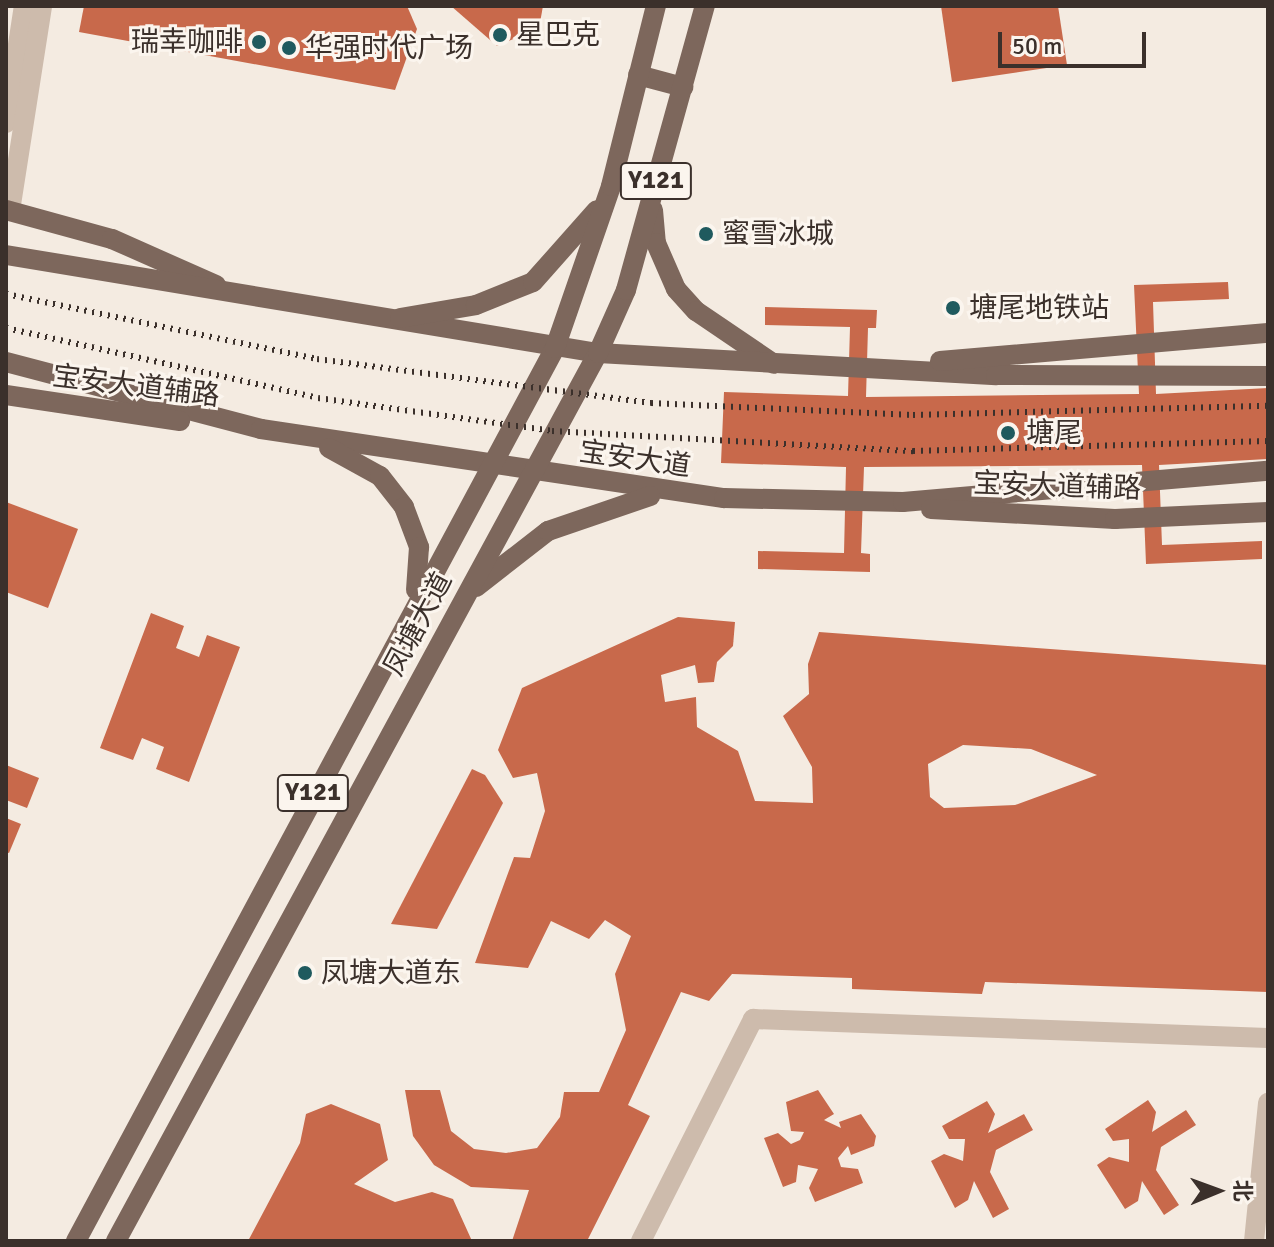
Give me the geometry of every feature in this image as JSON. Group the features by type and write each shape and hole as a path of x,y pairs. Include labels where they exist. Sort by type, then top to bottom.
{"main road":[{"name":"凤塘大道","path":"76,1241 409,610 555,348 611,186 656,6"},
{"name":"凤塘大道","path":"116,1241 598,353 626,290 705,6"},
{"path":"638,75 683,87"},
{"path":"374,320 476,305 533,282 581,234 611,186"},
{"path":"653,192 656,243 676,289 696,311 774,364"},
{"path":"8,210 112,239 242,297"},
{"path":"6,255 374,320 598,353 1115,379 1268,376"},
{"path":"868,367 1268,333"},
{"name":"宝安大道","path":"6,362 261,429 676,494 844,504 1268,471"},
{"name":"宝安大道辅路","path":"6,395 261,429"},
{"path":"307,438 380,476 404,507 419,547 409,610"},
{"path":"461,606 501,562 548,531 611,505 676,494"},
{"name":"宝安大道辅路","path":"844,504 1115,519 1268,512"}],"street":[{"path":"6,123 24,6"},
{"path":"8,210 42,6"},
{"path":"641,1241 753,1019 1268,1038"},
{"path":"1254,1241 1268,1103"}],"building":[{"name":"华强时代广场","path":"84,6 407,6 417,29 395,90 79,32"},
{"name":"华强时代广场","path":"451,6 543,6 539,28 497,46"},
{"path":"941,6 1058,6 1067,65 952,82"},
{"path":"1228,282 1229,299 1153,302 1156,394 1268,388 1268,459 1159,465 1162,545 1262,541 1262,559 1146,564 1142,465 864,467 861,553 870,554 870,572 758,569 758,551 844,553 846,467 721,463 724,392 848,396 850,327 765,325 765,307 877,310 876,328 868,328 866,397 1139,394 1134,285"},
{"path":"6,502 78,529 48,608 6,592"},
{"path":"151,613 184,626 176,648 199,657 207,635 240,647 189,782 156,769 164,747 142,738 133,760 100,748"},
{"path":"678,617 735,622 733,646 717,662 714,682 698,683 695,665 661,675 665,702 696,697 697,727 738,751 755,801 813,803 812,767 783,716 809,694 808,664 819,632 1268,665 1268,992 985,982 982,994 852,989 852,978 732,974 709,1001 681,992 628,1105 650,1116 587,1241 512,1241 529,1190 471,1187 434,1165 413,1136 405,1090 440,1090 451,1131 474,1149 506,1153 537,1148 560,1117 564,1092 599,1092 626,1030 615,974 631,936 605,920 589,939 551,921 528,968 475,963 514,857 530,858 545,811 537,773 513,778 498,750 522,688","holes":["963,745 1031,749 1097,775 1015,805 944,808 930,797 928,764"]},
{"path":"6,765 39,778 27,808 6,800"},
{"path":"472,769 485,775 503,803 437,929 391,924"},
{"path":"6,818 21,824 9,853 6,852"},
{"path":"818,1090 834,1114 824,1120 841,1128 839,1122 861,1114 876,1136 874,1146 851,1155 848,1146 838,1158 841,1167 858,1169 863,1183 815,1202 809,1188 818,1169 798,1165 796,1182 783,1187 764,1138 778,1133 791,1144 800,1140 804,1132 791,1131 786,1102"},
{"path":"1148,1100 1156,1112 1152,1132 1186,1110 1196,1125 1161,1147 1156,1170 1179,1205 1164,1215 1142,1181 1138,1201 1125,1209 1097,1165 1109,1157 1129,1162 1129,1139 1113,1141 1105,1129"},
{"path":"987,1101 995,1114 988,1133 1024,1114 1033,1130 996,1150 990,1172 1009,1209 993,1218 974,1181 968,1200 955,1208 931,1161 944,1154 963,1161 965,1139 949,1139 942,1126"},
{"path":"331,1104 380,1124 388,1160 354,1184 395,1202 432,1192 453,1199 472,1241 248,1241 300,1143 306,1114"}],"railway":[{"path":"6,294 317,359 651,403 913,415 1268,406"},
{"path":"6,328 318,398 552,431 913,451 1268,441"}],"place":[{"name":"星巴克","path":"500,35"},
{"name":"瑞幸咖啡","path":"259,42"},
{"name":"华强时代广场","path":"289,48"},
{"name":"蜜雪冰城","path":"706,234"},
{"name":"塘尾地铁站","path":"953,308"},
{"name":"塘尾","path":"1008,433"},
{"name":"凤塘大道东","path":"305,973"}]}
